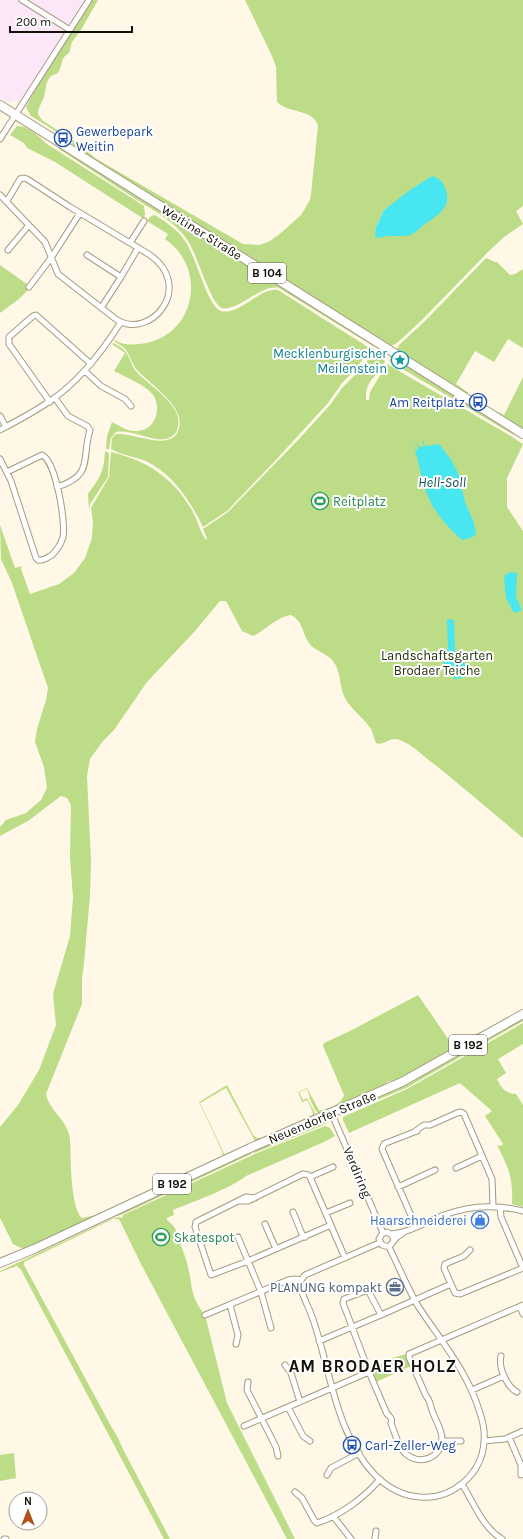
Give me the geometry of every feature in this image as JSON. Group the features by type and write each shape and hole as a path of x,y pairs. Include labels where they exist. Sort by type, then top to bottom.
{"main road":[{"name":"B 104","path":"0,105 15,115"},
{"name":"Weitiner Straße","path":"15,115 523,434"},
{"name":"Neuendorfer Straße","path":"0,1263 331,1112 402,1082 523,1014"}],"street":[{"path":"22,0 70,30"},
{"path":"0,139 89,0"},
{"path":"0,204 4,198 20,179 24,178 157,260 162,265 168,278 169,292 165,305 155,316 141,322 121,322 60,277 56,271 45,242 4,198"},
{"path":"29,287 51,258 80,213"},
{"path":"130,243 144,221"},
{"path":"8,250 29,225"},
{"path":"101,308 138,248"},
{"path":"87,255 121,277"},
{"path":"50,402 9,344 9,337 36,315 91,364"},
{"path":"0,430 55,398 85,371 102,352 121,322"},
{"path":"85,371 101,386 126,399 131,406"},
{"path":"55,398 68,416 87,426 90,430 87,440 84,465 79,476 72,482 57,487"},
{"path":"0,416 6,427"},
{"path":"0,459 6,472 11,481 36,558 40,561 49,557 55,552 63,538 62,514 57,487 47,459 42,455 6,472"},
{"name":"Verdiring","path":"331,1112 383,1233"},
{"path":"416,1227 382,1147 386,1143 414,1132 420,1127 430,1125 457,1113 463,1113 466,1115 492,1179 493,1206"},
{"path":"456,1168 482,1156"},
{"path":"310,1177 333,1167"},
{"path":"398,1187 435,1170"},
{"path":"331,1225 248,1261 211,1275 195,1227 198,1221 238,1201 255,1198 303,1174 308,1174 326,1213 345,1258"},
{"path":"326,1213 350,1202"},
{"path":"470,1250 464,1256 445,1264 444,1268 455,1293 460,1294 523,1268 501,1217 500,1206"},
{"path":"389,1247 383,1246 380,1243 379,1237 383,1233 387,1232 391,1234 404,1232 455,1211 472,1207 500,1206 523,1211"},
{"path":"292,1212 302,1234 305,1237"},
{"path":"265,1224 276,1249"},
{"path":"389,1247 394,1240 404,1232"},
{"path":"391,1234 394,1240"},
{"path":"238,1237 261,1292 271,1328"},
{"path":"205,1315 288,1280 301,1280 311,1272 380,1243"},
{"path":"301,1280 301,1290 310,1312 332,1388 342,1417 359,1453 370,1469 393,1489 420,1497 439,1496 462,1484 476,1468 482,1454 484,1441 480,1414 472,1390 455,1358 415,1300 389,1247"},
{"path":"319,1341 451,1284"},
{"path":"381,1315 368,1290 344,1299 343,1303 351,1328 387,1414 388,1422 391,1423 404,1452 414,1459 425,1460 434,1456 440,1449 442,1435 429,1400 409,1356 411,1353 521,1306 523,1314"},
{"path":"230,1305 238,1335 236,1344"},
{"path":"501,1356 500,1364 504,1376 510,1388 517,1392"},
{"path":"284,1365 291,1374 300,1402"},
{"path":"244,1426 369,1372"},
{"path":"472,1390 504,1376"},
{"path":"248,1382 247,1390 276,1447 278,1456"},
{"path":"288,1407 303,1436 310,1441"},
{"path":"484,1441 501,1440 523,1431"},
{"path":"509,1437 521,1466 521,1475"},
{"path":"442,1441 461,1441"},
{"path":"327,1475 331,1468 359,1453"},
{"path":"295,1492 302,1498 315,1522 319,1522 333,1516 360,1498 380,1479"},
{"path":"462,1484 484,1522 498,1538"},
{"path":"333,1516 351,1539"},
{"path":"375,1539 376,1531"}],"shaded area":[{"path":"0,0 92,0 39,83 26,107 16,100 10,103 0,98"}],"green space":[{"path":"92,0 98,0 81,30 72,42 69,53 63,59 58,72 51,76 48,81 38,114 42,120 80,145 95,158 243,244 260,245 270,241 301,215 310,200 318,125 315,120 305,113 287,108 277,102 276,67 245,0 523,0 523,206 516,211 523,224 504,237 422,320 397,343 391,346 86,156 72,144 73,142 31,116 26,107 39,83","holes":["432,176 393,235 385,235 376,227 384,210"]},
{"path":"17,126 29,129 47,144 144,206 144,219 55,162 27,148 24,143 10,135"},
{"path":"59,147 68,151 375,345 373,346 279,288 265,290 235,306 222,308 213,298 192,247 183,234 170,221 59,149"},
{"path":"155,215 167,223 185,241 206,291 216,307 221,311 235,309 264,293 271,290 278,290 371,349 353,372 342,383 328,403 274,462 227,511 203,527 187,499 165,473 146,461 111,449 112,438 116,434 130,435 158,441 170,439 175,436 179,428 177,412 172,404 166,396 136,369 125,349 114,341 115,340 123,344 138,344 157,340 172,330 183,317 189,302 191,285 188,268 179,252 165,239 168,234 147,221 151,216"},
{"path":"486,258 497,262 510,275 523,269 523,348 508,339 494,362 475,351 456,384 469,393 464,393 399,352 397,349 399,345 424,322"},
{"path":"0,265 31,287 19,299 0,313"},
{"path":"113,343 124,350 132,366 140,376 163,395 175,410 178,418 178,426 177,430 171,437 157,439 129,433 116,432 111,438 109,449 106,449 107,436 112,422 130,431 144,430 153,423 157,412 156,400 150,391 114,371 125,353 112,344"},
{"name":"Landschaftsgarten Brodaer Teiche","path":"376,352 385,361 367,387 366,400 369,400 370,392 387,364 523,444 507,478 507,507 523,531 523,838 408,744 395,739 379,744 376,743 371,729 344,696 336,665 330,658 311,646 298,620 291,615 286,616 253,636 242,631 226,601 220,601 195,631 147,682 114,730 103,741 90,759 87,776 91,861 90,895 82,979 82,1004 46,1094 51,1106 69,1132 73,1193 78,1212 82,1218 96,1215 222,1156 223,1153 199,1102 227,1085 253,1135 257,1138 263,1138 312,1115 313,1113 308,1101 302,1102 298,1092 307,1088 319,1110 330,1108 337,1104 344,1095 323,1046 324,1043 418,995 451,1043 455,1045 523,1010 460,1047 393,1082 387,1082 386,1085 319,1114 315,1110 307,1089 299,1092 303,1100 307,1098 315,1113 314,1116 251,1145 249,1144 255,1141 226,1088 200,1103 225,1155 247,1145 247,1147 19,1251 23,1249 13,1244 0,1218 0,1127 18,1105 39,1070 56,1025 53,994 70,936 73,897 70,858 71,805 67,798 61,796 28,821 0,836 0,827 6,820 26,813 41,800 47,788 44,767 35,742 48,688 12,583 1,559 0,525 15,568 22,566 21,569 30,594 59,584 74,573 85,558 92,538 93,521 91,508 109,477 111,452 149,466 169,481 186,500 206,540 207,538 203,529 228,512 299,439 330,405 342,388"},
{"path":"393,356 515,433 514,435 389,361"},
{"path":"523,377 523,430 490,408 504,415"},
{"path":"105,451 109,453 108,477 90,504 89,510 88,494 102,470"},
{"path":"523,1017 523,1021 406,1088 339,1116 341,1113"},
{"path":"523,1023 523,1044 498,1059 506,1073 497,1079 504,1090 509,1093 516,1094 523,1105 523,1207 512,1204 511,1180 505,1161 497,1145 501,1146 503,1144 485,1116 492,1111 460,1083 349,1133 343,1117 407,1089"},
{"path":"322,1121 328,1122 254,1153 252,1150"},
{"path":"325,1126 330,1128 335,1136 246,1176 231,1186 173,1210 174,1215 167,1218 176,1231 187,1264 194,1297 205,1315 227,1403 295,1539 287,1539 141,1264 119,1219 113,1219 24,1262 24,1265 117,1436 170,1539 164,1539 21,1270 17,1266 0,1271 111,1219 119,1217 122,1218 123,1215 257,1153"},
{"path":"250,1151 251,1154 121,1215 111,1217 22,1259 21,1257"},
{"path":"406,1354 411,1366 376,1382 371,1371 389,1359"},
{"path":"14,1453 16,1478 0,1481 0,1455"}],"water":[{"path":"432,176 441,181 446,191 447,203 441,212 412,234 406,236 375,237 376,227 384,210 410,190"},
{"name":"Hell-Soll","path":"439,444 450,458 458,473 465,502 474,523 476,534 471,538 462,540 449,527 438,514 426,491 415,452 419,447"},
{"path":"510,572 517,573 516,597 522,610 514,613 506,598 504,576"},
{"path":"447,619 454,620 455,652 467,666 463,678 454,679 443,665 448,648"}],"waterway":[{"path":"423,441 424,445"},
{"path":"415,442 419,447"}],"place":[{"name":"Gewerbepark Weitin","path":"63,138"},
{"name":"Mecklenburgischer Meilenstein","path":"400,360"},
{"name":"Am Reitplatz","path":"478,402"},
{"name":"Reitplatz","path":"320,501"},
{"name":"Haarschneiderei","path":"480,1220"},
{"name":"Skatespot","path":"161,1237"},
{"name":"PLANUNG kompakt","path":"395,1287"},
{"name":"Carl-Zeller-Weg","path":"352,1445"}],"district":[{"name":"AM BRODAER HOLZ","path":"373,1366"}]}
